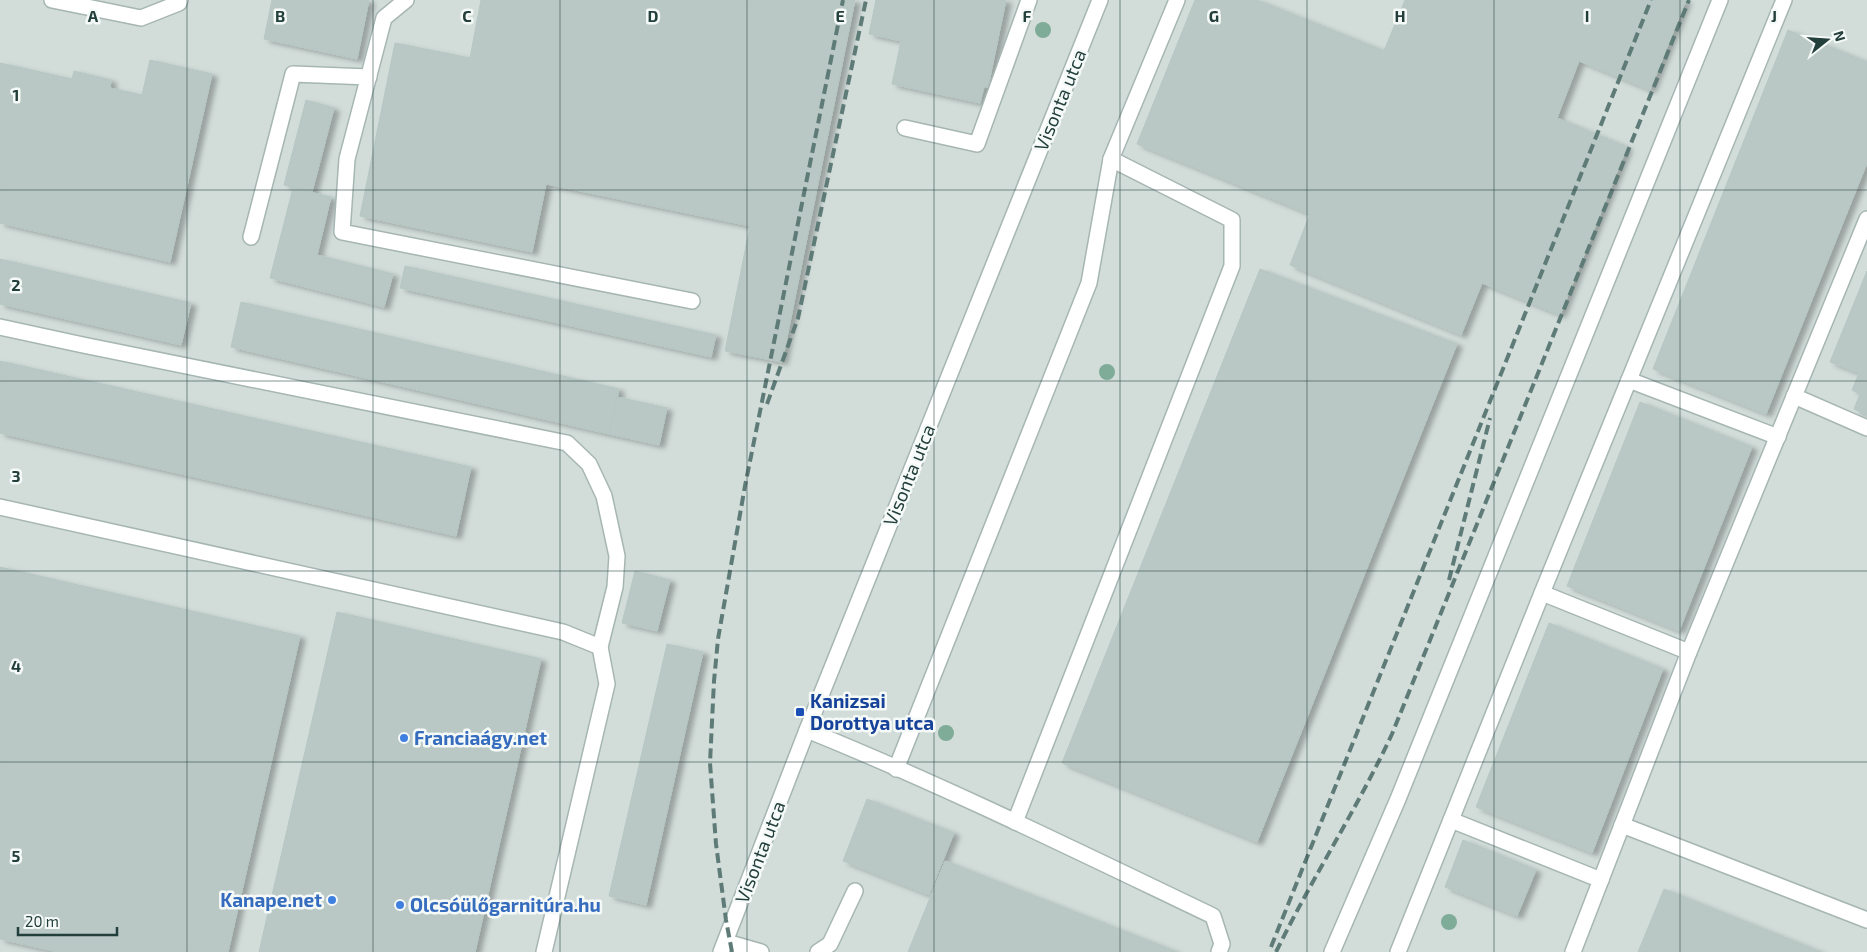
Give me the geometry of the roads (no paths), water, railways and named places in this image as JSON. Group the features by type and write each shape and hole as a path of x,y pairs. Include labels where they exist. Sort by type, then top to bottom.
{"street":[{"path":"52,0 141,18 179,3 180,0"},
{"path":"406,0 384,18 347,159 342,232 692,301"},
{"path":"905,128 977,144 1030,0"},
{"name":"Visonta utca","path":"723,947 807,730 1100,0"},
{"path":"896,769 1089,283 1111,159 1177,0"},
{"path":"1332,952 1398,798 1720,0"},
{"path":"1398,952 1784,0"},
{"path":"251,237 292,74 369,77"},
{"path":"1015,822 1232,266 1232,220 1111,159"},
{"path":"1573,952 1689,652 1867,219"},
{"path":"0,327 83,346 567,443 589,464 604,496 617,556 615,588 600,647 607,684 544,952"},
{"path":"1629,380 1778,437"},
{"path":"1794,396 1867,428"},
{"path":"0,507 563,632 600,647"},
{"path":"1542,593 1689,652"},
{"path":"807,730 1015,822 1213,916 1222,944 1219,952"},
{"path":"1451,820 1601,880"},
{"path":"1622,826 1867,920"},
{"path":"818,952 830,944 855,891"},
{"path":"723,947 760,952"}],"railway":[{"path":"732,952 716,844 710,763 718,639 745,486 843,0"},
{"path":"767,404 798,318 866,0"},
{"path":"1271,947 1651,0"},
{"path":"1276,952 1392,734 1689,0"},
{"path":"1449,580 1490,418"}],"place":[{"name":"Kanizsai Dorottya utca","path":"800,712"},
{"name":"Franciaágy.net","path":"404,738"},
{"name":"Kanape.net","path":"332,900"},
{"name":"Olcsóülőgarnitúra.hu","path":"400,905"}]}
